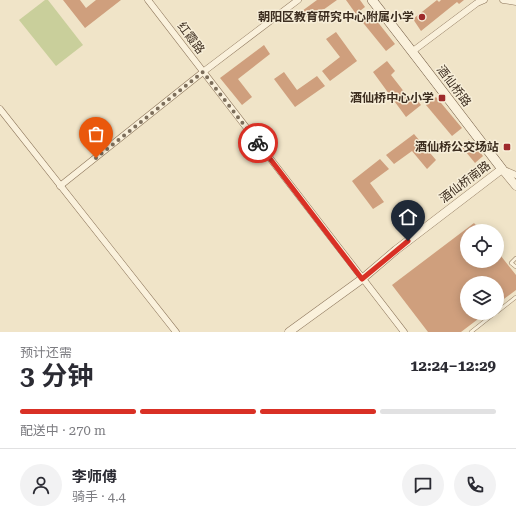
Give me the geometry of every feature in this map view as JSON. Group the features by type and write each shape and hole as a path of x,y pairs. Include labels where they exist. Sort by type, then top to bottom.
{"main road":[{"name":"酒仙桥路","path":"372,0 502,169"}],"street":[{"name":"红霞路","path":"148,0 404,332"},
{"path":"60,186 203,72 298,0"},
{"path":"412,51 477,2 484,0"},
{"path":"503,0 516,2"},
{"path":"0,109 176,332"},
{"path":"502,169 516,175"},
{"name":"酒仙桥路","path":"502,169 516,186"},
{"name":"酒仙桥南路","path":"290,332 362,279 396,250 502,169"}],"lane":[{"path":"516,258 511,263 516,266"},
{"path":"504,306 516,296"},
{"path":"471,332 486,320"}],"green space":[{"path":"45,0 48,0 83,45 56,66 19,20"}],"building":[{"path":"63,0 80,0 86,8 96,0 121,0 85,28"},
{"path":"317,0 337,0 309,20 302,11"},
{"path":"346,0 360,0 365,7 356,14"},
{"path":"437,0 439,2 441,0 464,0 459,4 457,2 421,31 413,19"},
{"path":"369,11 395,44 386,51 360,19"},
{"path":"336,32 357,61 330,81 322,71 340,57 326,39"},
{"path":"264,45 270,54 238,79 252,97 242,105 220,78"},
{"path":"387,61 395,71 391,75 409,98 413,95 421,105 406,117 373,72"},
{"path":"284,72 297,90 317,76 325,86 295,107 274,79"},
{"path":"436,97 462,128 452,136 426,105"},
{"path":"414,134 436,160 427,169 412,151 394,164 386,155"},
{"path":"469,139 483,156 475,163 461,146"},
{"path":"380,159 389,169 370,183 384,202 373,209 352,181"},
{"path":"460,234 460,268 504,268 504,260 516,275 516,290 504,299 504,276 460,276 460,320 477,320 461,332 428,332 392,285"}],"way so far":[{"path":"96,158 203,72 258,143"}],"place":[{"name":"朝阳区教育研究中心附属小学","path":"422,17"},
{"name":"酒仙桥中心小学","path":"442,98"},
{"name":"酒仙桥公交场站","path":"507,147"}],"route":[{"path":"258,143 362,279 408,241"}]}
